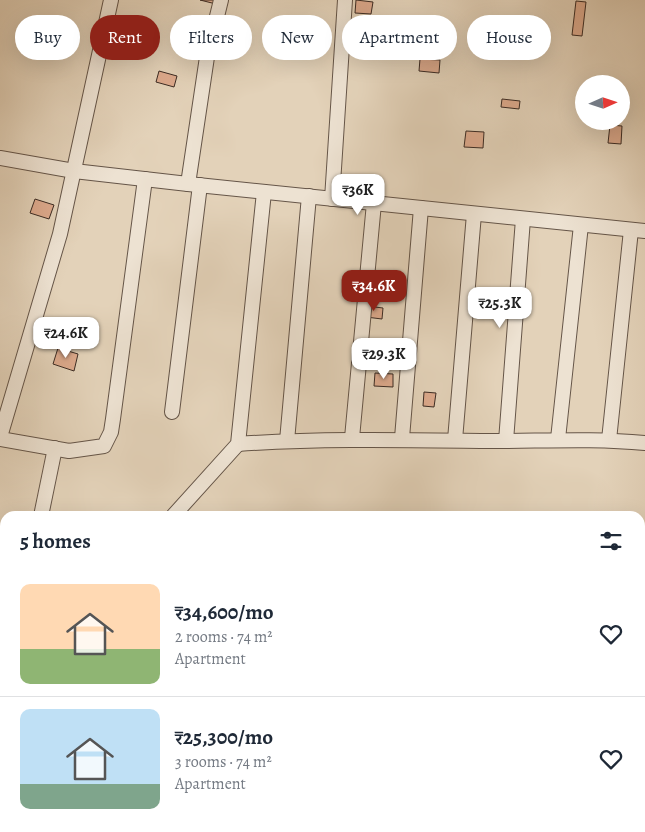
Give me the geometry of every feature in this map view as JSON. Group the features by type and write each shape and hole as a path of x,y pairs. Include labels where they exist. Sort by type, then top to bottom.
{"street":[{"path":"111,0 60,234 0,438 69,451 104,446 111,432 145,179"},
{"path":"172,412 207,56 222,0"},
{"path":"332,199 345,0"},
{"path":"0,158 74,171 645,231"},
{"path":"178,511 238,444 264,192"},
{"path":"287,441 309,196"},
{"path":"352,438 374,203"},
{"path":"402,438 421,208"},
{"path":"455,440 474,214"},
{"path":"506,441 523,219"},
{"path":"558,439 581,225"},
{"path":"609,440 631,230"},
{"path":"238,444 352,438 506,441 558,439 645,443"},
{"path":"42,511 55,448"}],"building":[{"path":"200,0 217,0 216,4"},
{"path":"356,0 373,2 371,14 355,13"},
{"path":"576,1 586,2 582,36 572,35"},
{"path":"420,60 440,60 439,73 419,71"},
{"path":"159,71 177,76 174,87 156,82"},
{"path":"502,99 520,101 519,109 501,107"},
{"path":"609,130 622,130 621,144 608,143"},
{"path":"466,131 484,132 483,148 464,147"},
{"path":"35,199 54,205 49,219 30,213"},
{"path":"367,306 383,308 382,319 366,317"},
{"path":"58,348 78,354 74,371 53,364"},
{"path":"375,373 393,374 393,387 374,386"},
{"path":"424,392 436,393 434,407 423,406"}]}
